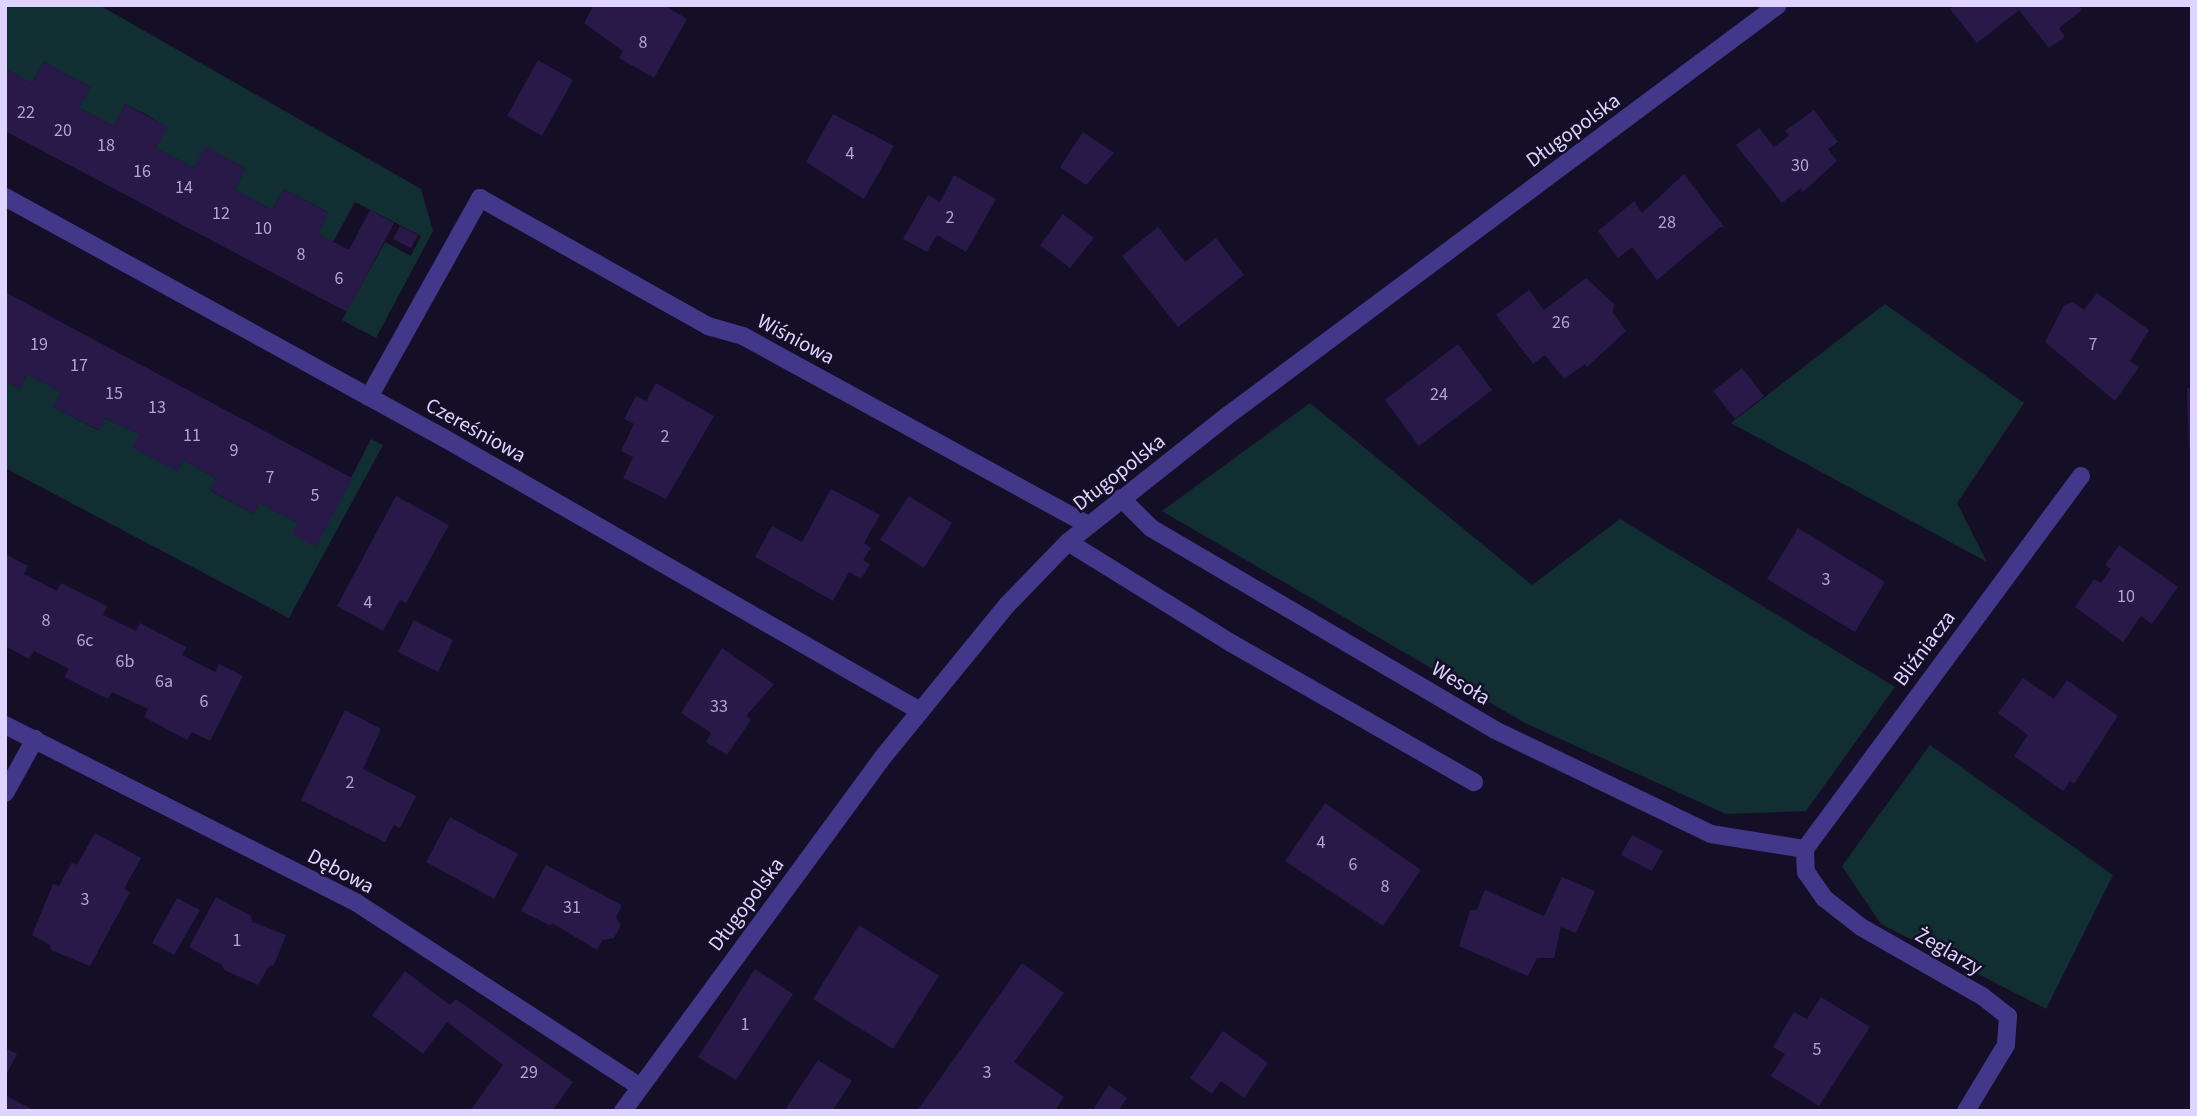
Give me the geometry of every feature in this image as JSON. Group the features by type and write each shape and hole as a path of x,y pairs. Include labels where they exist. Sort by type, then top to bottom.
{"street":[{"name":"Długopolska","path":"624,1111 639,1086 920,711 1007,605 1068,542 1121,498 1778,5"},
{"name":"Czereśniowa","path":"5,197 369,397 920,711"},
{"name":"Wiśniowa","path":"369,397 480,198 708,326 743,336 1088,525"},
{"name":"Bliźniacza","path":"1805,849 2081,476"},
{"name":"Wesoła","path":"1121,498 1162,535 1495,730 1711,834 1805,849"},
{"path":"1068,542 1231,643 1474,782"},
{"name":"Dębowa","path":"5,725 357,903 639,1086"},
{"path":"5,793 35,739"},
{"name":"Żeglarzy","path":"1805,849 1807,872 1824,898 1861,927 1982,996 2008,1016 2006,1045 1966,1111"}],"green space":[{"path":"5,5 99,5 421,189 433,231 376,338 342,320 385,242 411,256 421,236 355,202 333,242 318,234 328,212 284,189 272,210 235,190 245,168 206,147 194,168 156,148 166,127 147,115 125,104 114,126 79,108 90,87 44,62 32,83 5,69"},
{"path":"1885,304 2024,403 1957,503 1987,562 1731,423"},
{"path":"27,374 61,392 53,407 98,430 105,418 139,434 177,471 183,460 216,478 211,491 254,514 259,503 279,513 298,523 316,546 371,439 383,445 289,618 5,468 5,381 20,389"},
{"path":"1310,403 1532,585 1620,519 1895,687 1806,811 1726,814 1525,723 1162,511"},
{"path":"1930,745 2113,875 2046,1009 1881,924 1842,866"}],"building":[{"path":"594,5 664,5 687,19 654,78 619,58 623,51 584,23"},
{"path":"1955,5 2079,5 2082,10 2059,28 2065,37 2049,48 2019,10 1977,43 1950,9"},
{"path":"538,60 573,80 542,136 507,116"},
{"path":"44,62 90,87 79,108 114,126 125,104 167,127 156,148 194,168 205,146 245,168 235,190 272,210 284,189 329,213 318,234 349,250 370,210 394,223 347,312 5,131 5,69 32,83"},
{"path":"1814,110 1838,142 1828,149 1837,161 1803,192 1801,188 1782,203 1736,145 1759,128 1774,147 1789,136 1785,131"},
{"path":"833,114 894,146 864,199 806,162"},
{"path":"1083,132 1114,153 1086,185 1060,167"},
{"path":"1684,174 1725,228 1720,227 1657,280 1632,247 1618,258 1598,231 1634,201 1642,213"},
{"path":"954,175 996,199 966,252 937,235 927,252 903,239 928,195 940,202"},
{"path":"1063,214 1094,238 1070,268 1040,245"},
{"path":"400,226 418,235 411,248 393,239"},
{"path":"1158,227 1185,262 1216,238 1244,275 1178,327 1122,256"},
{"path":"1586,278 1614,304 1613,313 1626,331 1587,367 1585,364 1564,379 1545,355 1533,364 1496,315 1529,290 1544,310"},
{"path":"5,292 352,478 316,547 292,534 298,523 259,503 254,514 210,490 216,478 183,460 177,471 132,448 139,434 105,418 99,430 53,407 61,392 27,374 20,389 5,381"},
{"path":"2097,293 2149,330 2130,361 2139,367 2115,401 2045,342 2064,305 2073,302 2084,310"},
{"path":"1458,344 1492,390 1419,446 1385,400"},
{"path":"1742,368 1764,396 1735,419 1713,391"},
{"path":"656,383 714,416 666,499 623,478 633,457 621,451 634,424 624,419 636,396 646,401"},
{"path":"2187,388 2192,388 2192,449 2189,449"},
{"path":"831,489 880,515 864,543 871,548 863,560 870,564 861,579 849,572 833,601 755,557 772,526 802,542"},
{"path":"396,496 449,525 406,603 400,600 383,631 337,606"},
{"path":"909,496 952,523 924,568 880,540"},
{"path":"1798,528 1885,582 1855,632 1767,579"},
{"path":"2119,545 2178,587 2152,624 2141,616 2123,642 2075,607 2094,579 2101,583 2111,569 2105,565"},
{"path":"5,554 28,566 24,574 57,591 61,583 107,606 103,615 136,631 140,623 186,647 182,655 215,672 219,664 243,676 210,741 192,732 187,740 144,717 148,709 112,692 108,699 64,677 69,669 34,651 29,659 5,646"},
{"path":"414,620 453,640 438,672 398,652"},
{"path":"722,648 774,684 746,716 751,720 727,755 706,742 711,733 681,713"},
{"path":"2023,678 2054,699 2067,680 2118,716 2074,784 2070,781 2063,791 2014,756 2028,735 1998,713"},
{"path":"345,710 381,729 363,769 416,796 400,828 394,825 385,842 301,800"},
{"path":"1325,803 1421,870 1383,926 1285,861"},
{"path":"450,817 518,854 494,899 426,862"},
{"path":"95,833 141,858 124,889 130,892 90,966 51,950 50,945 32,935 53,884 59,886 72,862 77,865"},
{"path":"1632,835 1663,851 1652,871 1621,855"},
{"path":"546,865 622,905 616,917 621,925 614,938 603,940 597,950 552,923 551,926 521,911"},
{"path":"1562,877 1595,891 1576,933 1561,927 1554,958 1537,958 1528,976 1459,946 1470,911 1477,909 1485,890 1544,916"},
{"path":"216,897 251,916 252,922 286,935 274,965 269,966 258,985 224,970 222,965 189,947"},
{"path":"177,898 200,910 174,955 152,943"},
{"path":"859,925 939,976 893,1049 813,999"},
{"path":"1022,963 1064,993 1014,1062 1064,1097 1055,1111 917,1111"},
{"path":"755,969 793,994 736,1080 698,1057"},
{"path":"405,971 450,1005 456,999 573,1082 552,1111 470,1111 503,1065 447,1022 423,1054 372,1015"},
{"path":"1821,997 1870,1027 1819,1106 1771,1076 1785,1054 1773,1047 1794,1012 1807,1019"},
{"path":"1223,1031 1268,1063 1244,1098 1221,1081 1212,1094 1190,1078"},
{"path":"5,1048 17,1054 5,1077"},
{"path":"818,1060 852,1081 832,1111 790,1111 786,1108"},
{"path":"1109,1085 1127,1098 1118,1111 1097,1111 1094,1108"},
{"path":"5,1095 35,1111 5,1111"}]}
